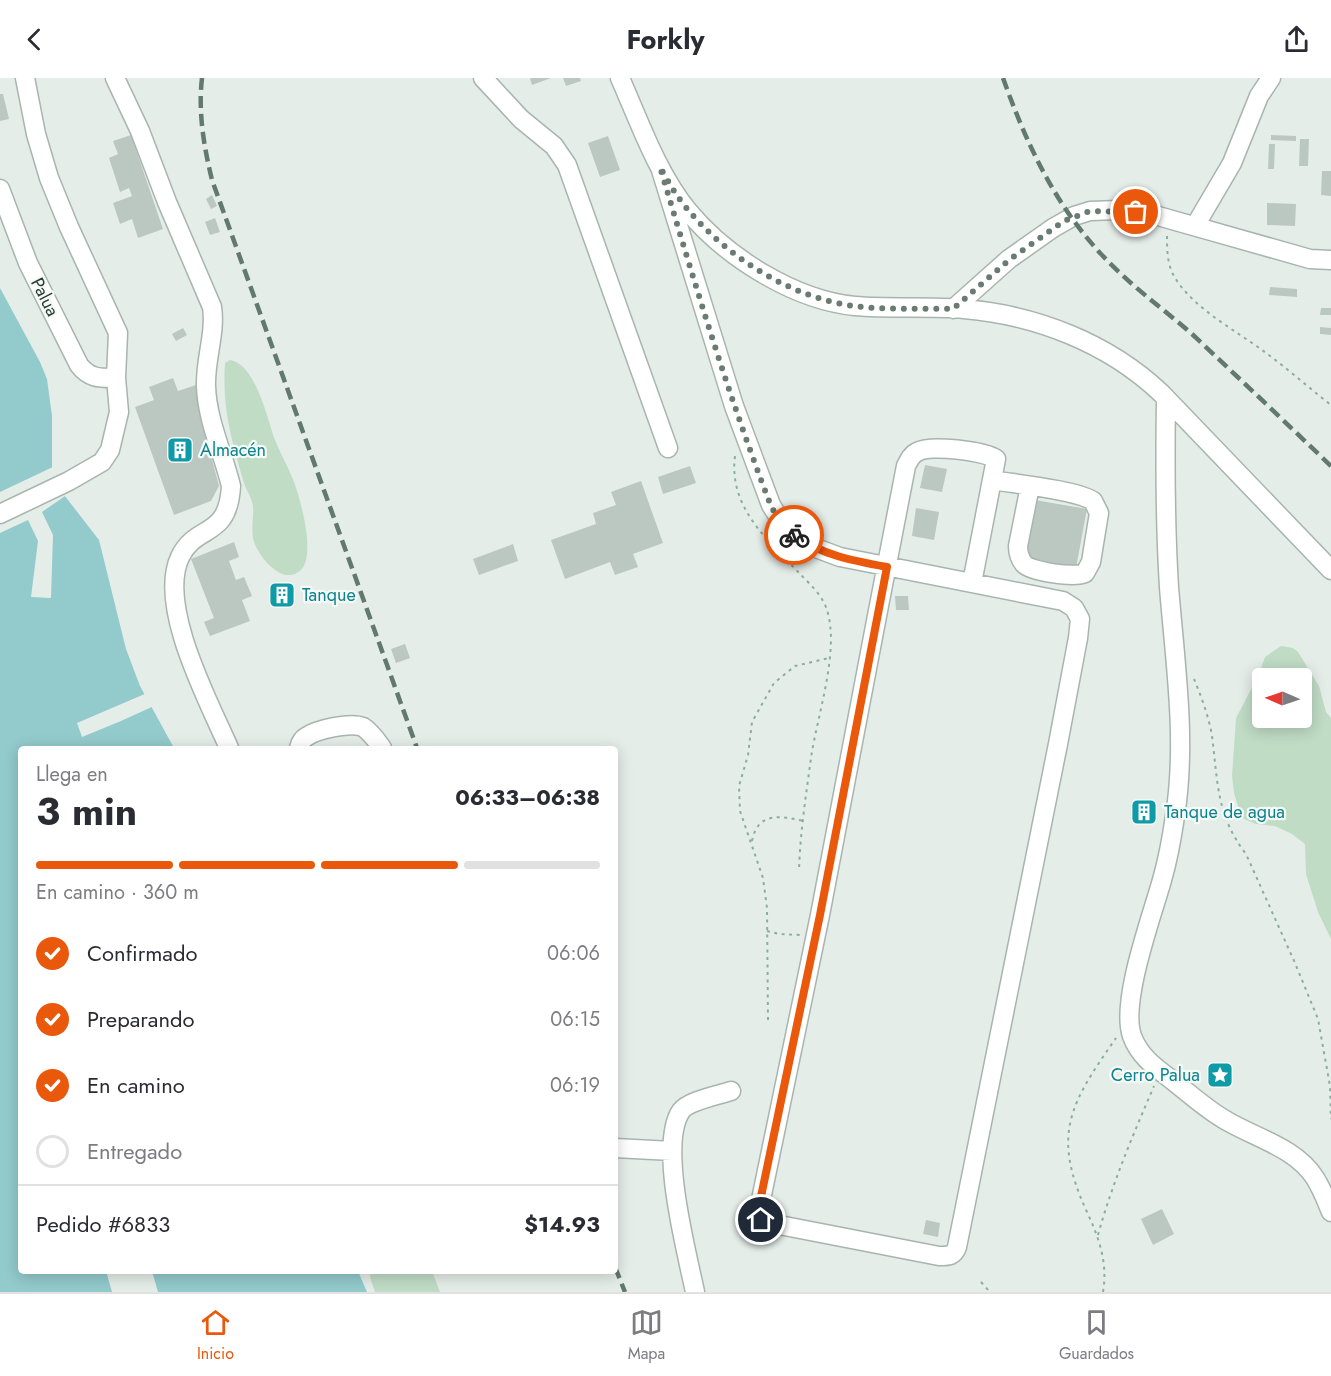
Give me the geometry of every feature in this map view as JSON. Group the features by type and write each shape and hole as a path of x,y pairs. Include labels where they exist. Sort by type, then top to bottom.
{"street":[{"path":"0,514 69,481 102,462 110,450 119,412 116,378 118,333 49,178 36,134 25,78"},
{"path":"115,78 140,131 213,312 206,386 210,410 231,486 230,498 228,510 222,519 192,542 180,556 175,592 182,636 227,746"},
{"path":"483,78 521,119 554,146 567,165 668,448"},
{"path":"620,78 660,167 674,191 689,212 722,245 746,262 789,286 816,297 852,306 953,309 1014,317 1090,343 1128,364 1166,398 1331,570"},
{"path":"1195,226 1232,163 1259,96 1271,78"},
{"path":"660,167 718,359 745,435 771,506 777,517 792,534 813,548 840,557 887,567 1063,601 1077,612 1080,625 999,1046 957,1247 951,1256 939,1256 764,1222 759,1218 759,1206 816,935 887,567 906,466 914,453 925,448 994,457 996,462 972,583"},
{"name":"Palua","path":"0,189 28,263 79,365 87,374 96,378 116,378"},
{"path":"953,309 1009,260 1053,228 1074,216 1090,211 1118,210 1167,218 1310,259 1331,260"},
{"path":"1166,398 1166,512 1179,711 1178,784 1175,815 1165,867 1134,979 1130,1018 1131,1035 1140,1052 1205,1107 1234,1125 1266,1140 1305,1167 1314,1177 1331,1212"},
{"path":"992,480 1030,486 1088,498 1097,506 1099,513 1091,561 1085,573 1076,576 1035,569 1022,561 1018,546 1030,486"},
{"path":"300,746 304,738 313,734 354,725 372,735 380,746"},
{"path":"695,1292 680,1219 672,1151 675,1124 681,1110 688,1105 731,1091"},
{"path":"618,1148 672,1151"}],"path":[{"path":"1167,218 1169,264 1173,276 1181,286 1213,315 1267,353 1331,405"},
{"path":"745,435 735,459 735,478 741,498 755,526 816,590 823,601 829,619 829,658 808,776 799,871"},
{"path":"768,1020 767,908 763,878 742,818 739,798 740,780 748,755 752,722 779,678 795,666 829,658"},
{"path":"1191,672 1200,692 1212,734 1217,790 1226,819 1237,843 1246,854 1318,1019 1330,1086 1331,1119"},
{"path":"752,844 758,826 768,818 804,821"},
{"path":"767,931 779,934 816,935"},
{"path":"1103,1292 1104,1259 1098,1235 1074,1182 1067,1157 1068,1135 1071,1115 1079,1095 1092,1072 1130,1018"},
{"path":"1098,1235 1123,1160 1161,1071"},
{"path":"981,1282 990,1292"}],"green space":[{"path":"230,360 247,371 254,382 297,491 306,527 307,553 301,570 294,574 286,575 271,567 255,545 252,530 252,503 239,465 226,409 225,363"},
{"path":"1281,646 1293,648 1298,652 1308,668 1261,668 1265,657"},
{"path":"1312,675 1319,686 1326,712 1331,718 1331,939 1318,912 1306,874 1305,844 1292,834 1275,826 1256,824 1244,819 1240,813 1232,776 1236,718 1252,687 1252,728 1312,728"},
{"path":"370,1274 433,1274 440,1292 375,1292"}],"water":[{"path":"0,288 47,379 52,416 52,468 61,491 99,540 126,649 140,686 173,746 18,746 18,1274 359,1274 367,1292 0,1292"}],"pier":[{"path":"55,466 58,477 68,494 42,512 53,535 51,598 31,597 38,541 28,520 0,533 0,492"},
{"path":"147,693 154,706 82,737 77,723"},
{"path":"107,1274 153,1274 158,1292 112,1292"}],"building":[{"path":"530,78 551,78 532,85"},
{"path":"563,78 580,78 581,81 566,86"},
{"path":"0,94 3,94 9,119 0,121"},
{"path":"131,135 163,229 138,238 132,219 120,224 113,203 132,196 129,188 120,192 109,158 118,154 113,141"},
{"path":"1271,135 1296,136 1296,141 1271,140"},
{"path":"608,136 620,170 600,177 588,143"},
{"path":"1300,139 1309,139 1308,166 1299,166"},
{"path":"1269,144 1275,144 1274,169 1268,169"},
{"path":"1322,171 1331,171 1331,196 1321,195"},
{"path":"212,195 217,206 211,209 206,199"},
{"path":"1267,203 1296,204 1295,226 1267,225"},
{"path":"215,218 220,232 210,235 205,222"},
{"path":"1270,287 1297,289 1297,297 1269,295"},
{"path":"1321,308 1331,308 1331,315 1320,315"},
{"path":"1320,327 1331,328 1331,335 1320,334"},
{"path":"183,328 187,335 176,341 172,334"},
{"name":"Almacén","path":"173,378 178,391 196,385 200,414 219,486 211,501 174,515 135,407 154,400 149,387"},
{"path":"925,465 947,469 942,492 920,488"},
{"path":"690,466 696,483 663,494 658,477"},
{"path":"641,481 663,543 633,554 638,567 615,575 610,562 565,579 551,540 596,524 593,513 616,505 611,492"},
{"path":"1035,500 1087,509 1076,568 1024,559"},
{"path":"916,508 939,512 934,540 912,536"},
{"path":"234,542 239,557 229,561 236,580 244,577 252,596 242,600 250,621 210,636 204,622 214,618 191,559"},
{"path":"513,544 518,561 479,575 473,559"},
{"name":"Tanque","path":"282,585 289,588 292,595 289,602 282,605 275,602 272,595 275,588"},
{"path":"895,596 908,596 909,610 896,610"},
{"path":"405,644 410,658 396,663 391,649"},
{"name":"Tanque de agua","path":"1144,807 1148,808 1148,816 1144,817 1140,816 1139,812 1140,808"},
{"path":"1162,1209 1174,1234 1153,1245 1141,1219"},
{"path":"926,1220 940,1223 938,1237 923,1234"}],"railway":[{"path":"202,78 202,130 212,180 416,746"},
{"path":"1003,78 1024,132 1049,182 1080,229 1098,251 1128,280 1192,334 1331,466"},
{"path":"618,1274 625,1292"}],"way so far":[{"path":"794,535 784,526 771,506 739,420 718,359 660,167 689,212 722,245 767,276 806,294 852,306 953,309 1009,260 1064,221 1090,211 1136,212"}],"place":[{"name":"Almacén","path":"180,450"},
{"name":"Tanque","path":"282,595"},
{"name":"Tanque de agua","path":"1144,812"},
{"name":"Cerro Palua","path":"1220,1075"}],"route":[{"path":"761,1220 758,1214 759,1206 820,915 887,567 863,563 813,548 794,535"}]}
